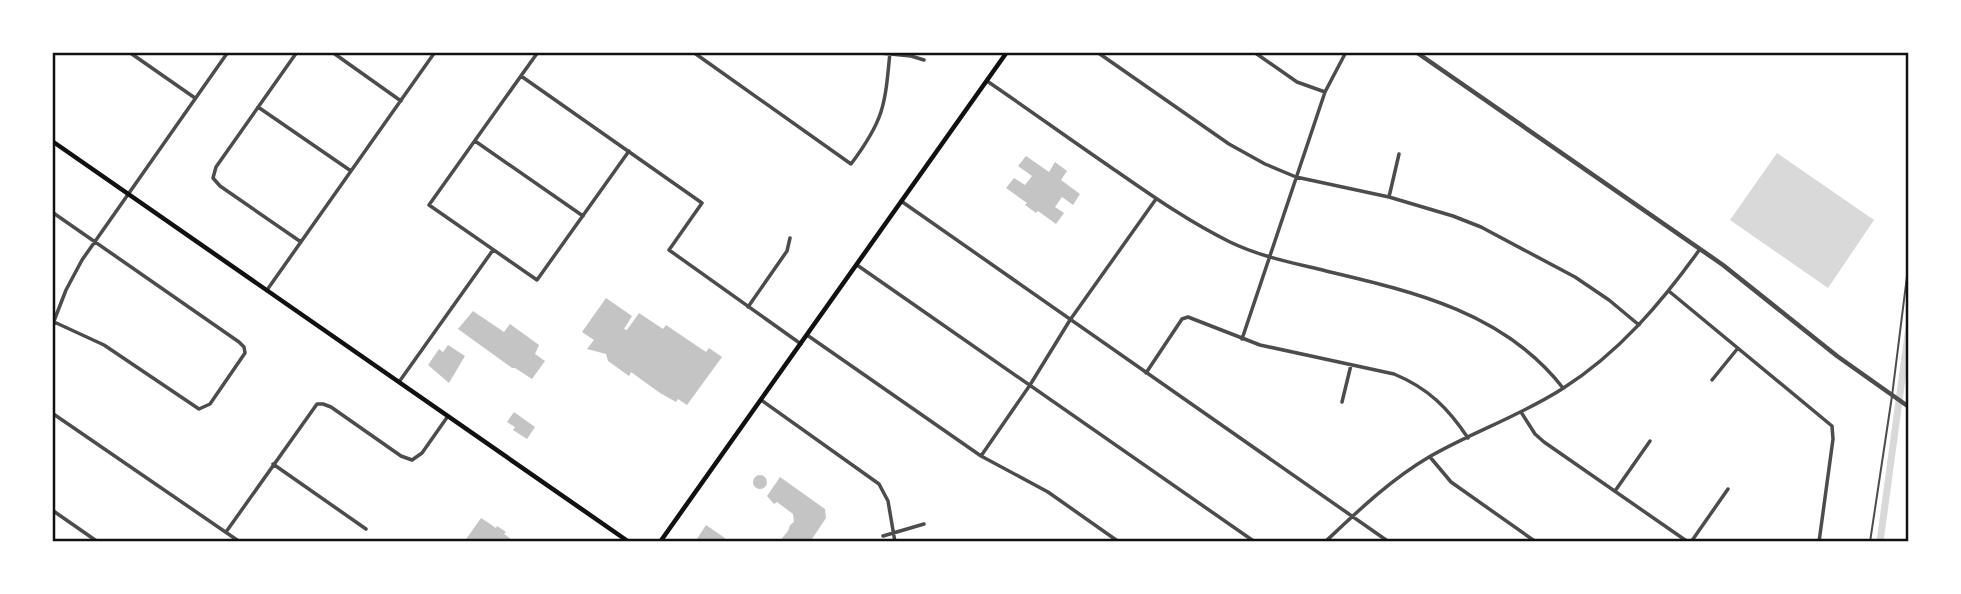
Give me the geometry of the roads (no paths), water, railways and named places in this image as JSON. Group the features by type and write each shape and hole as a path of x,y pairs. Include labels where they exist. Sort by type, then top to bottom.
{"main road":[{"path":"660,541 1007,52"},
{"path":"52,141 629,541"}],"street":[{"path":"129,52 195,99"},
{"path":"52,212 95,242 239,342 245,350 242,359 210,404 202,409 193,407 96,341 53,323 71,281 95,242 228,52"},
{"path":"297,52 216,167 213,177 218,184 301,242"},
{"path":"332,52 401,101"},
{"path":"267,290 435,52"},
{"path":"538,52 429,205 537,280 629,151"},
{"path":"693,52 851,164 875,131 885,103 889,53"},
{"path":"870,52 924,60"},
{"path":"1097,52 1228,144 1265,164 1296,177 1389,197 1453,216 1518,244 1609,300 1639,326"},
{"path":"1254,52 1297,82 1325,92"},
{"path":"1242,339 1325,92 1346,52"},
{"path":"1416,52 1737,275 1837,356 1909,407"},
{"path":"521,76 702,203 669,250 801,344"},
{"path":"987,81 1156,199 1232,243 1269,258 1406,290 1457,309 1525,348 1550,370 1563,388"},
{"path":"258,107 351,171"},
{"path":"474,140 583,216"},
{"path":"1389,197 1399,154"},
{"path":"981,456 1030,385 1070,320 1156,199"},
{"path":"901,201 1389,541"},
{"path":"748,307 787,251 790,239"},
{"path":"1325,541 1392,481 1430,457 1563,388 1639,326 1669,292 1700,249"},
{"path":"399,382 493,250"},
{"path":"857,265 1255,541"},
{"path":"1669,292 1832,426 1833,439 1819,541"},
{"path":"1146,373 1186,316 1242,339 1283,351 1394,374 1422,388 1448,410 1468,438"},
{"path":"807,335 981,456 1048,492 1119,541"},
{"path":"1712,380 1738,348"},
{"path":"1342,402 1350,365"},
{"path":"761,400 879,484 888,501 895,541"},
{"path":"226,532 311,409 320,403 331,407 401,456 412,460 422,453 448,416"},
{"path":"1521,412 1535,434 1544,442 1689,541 1728,489"},
{"path":"52,413 240,541"},
{"path":"1615,491 1650,441"},
{"path":"1430,457 1451,482 1536,541"},
{"path":"273,464 366,529"},
{"path":"52,510 98,541"},
{"path":"883,536 924,524"}],"lane":[{"path":"1870,541 1909,260"}],"waterway":[{"path":"1880,542 1909,327"}]}
